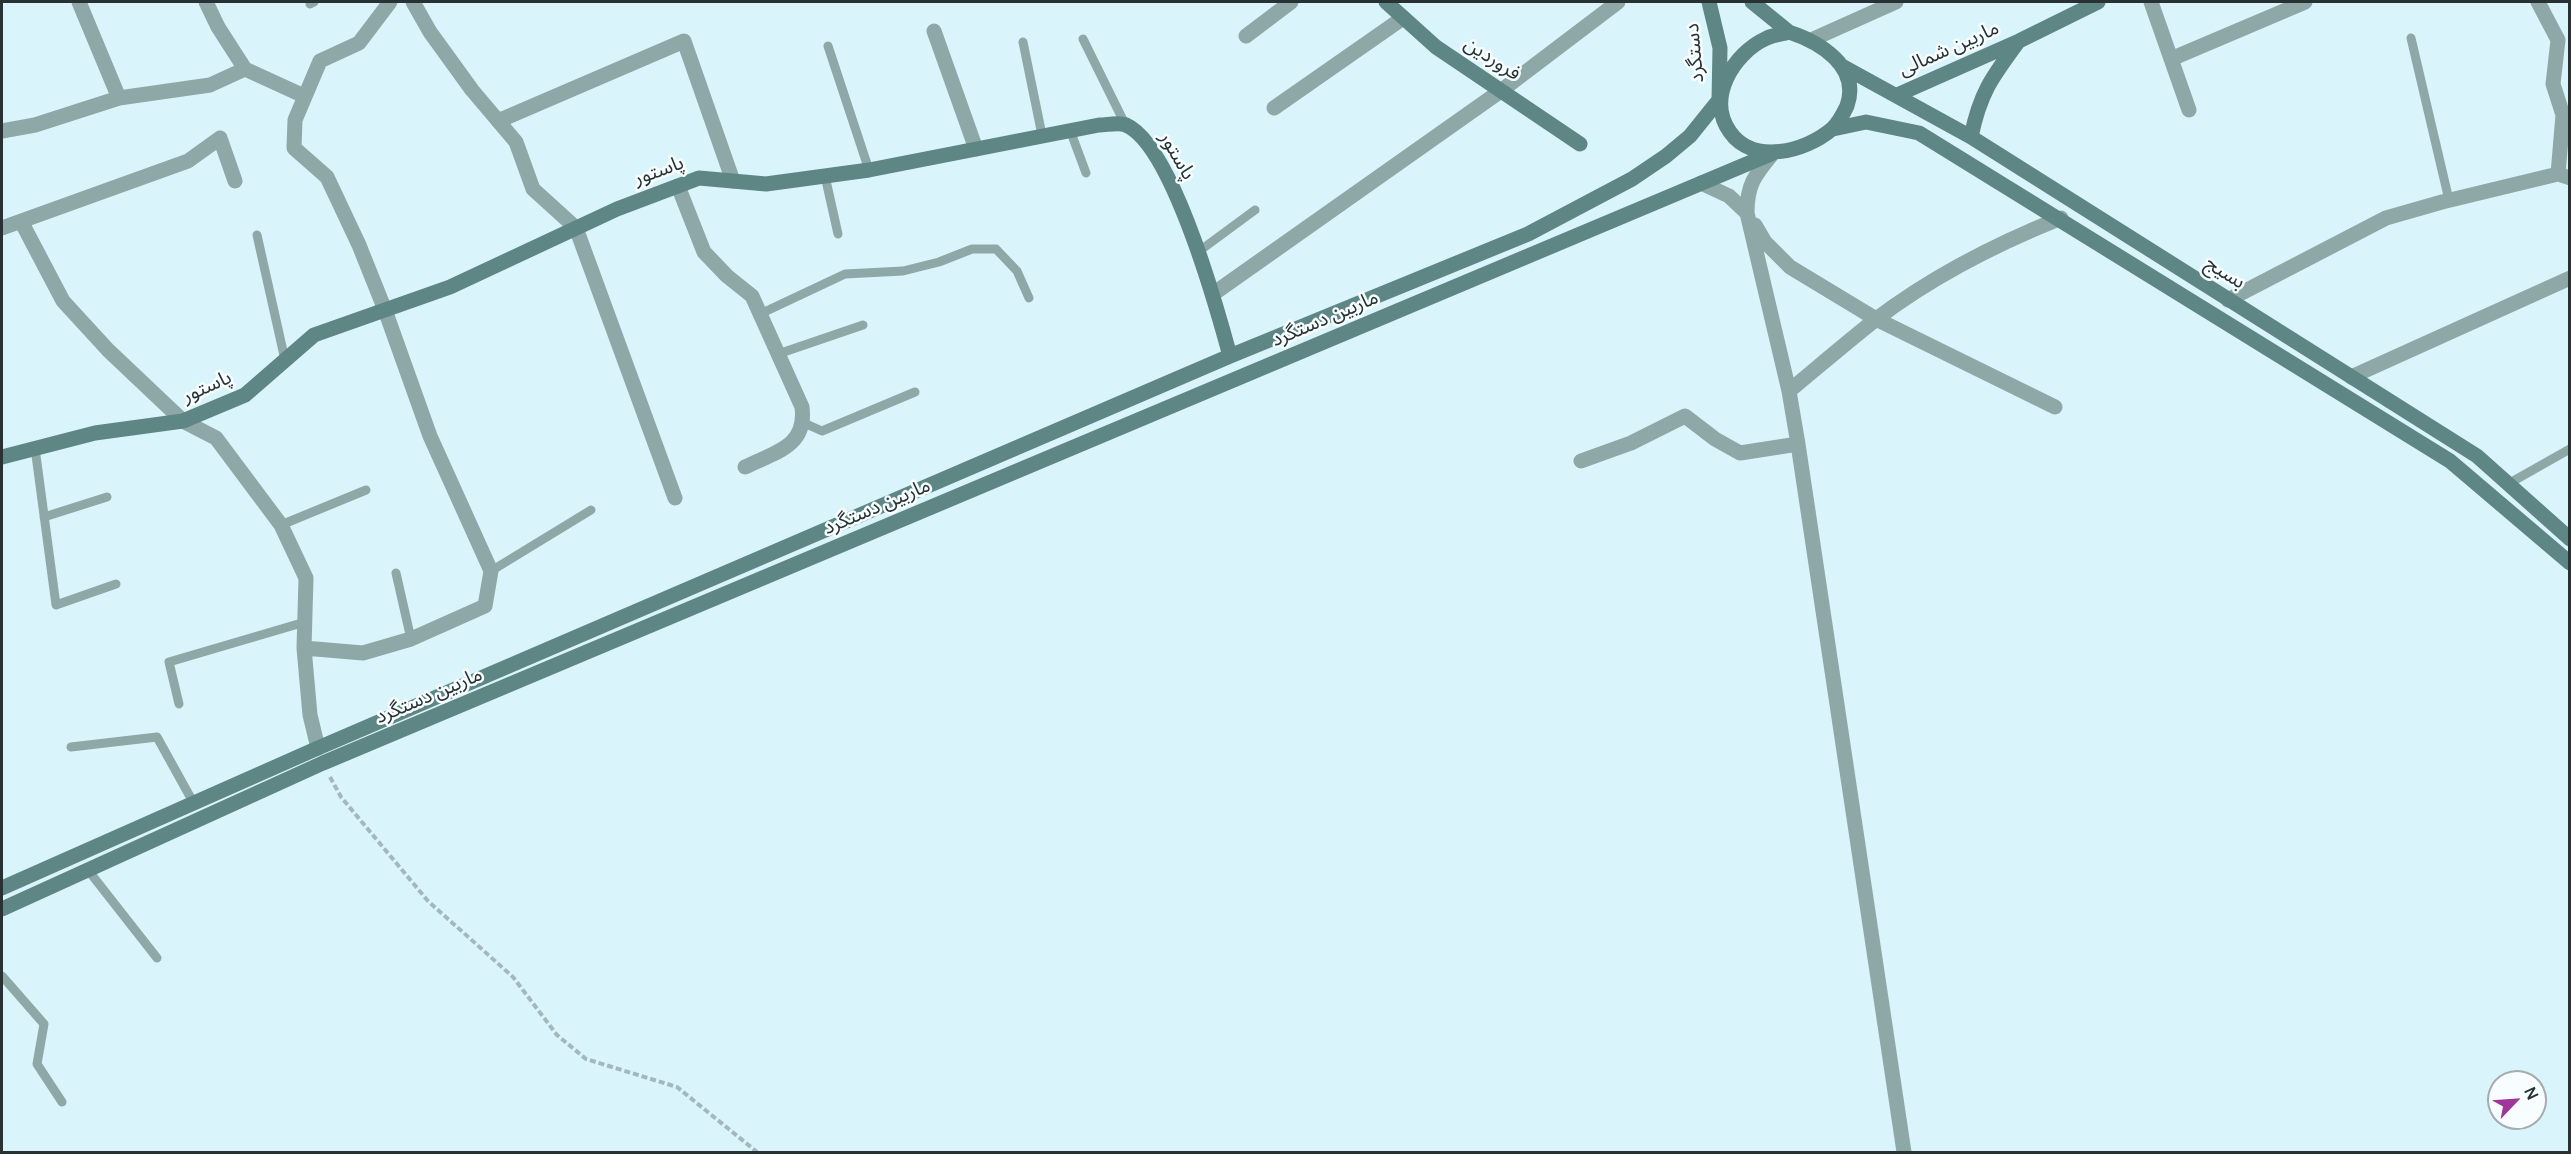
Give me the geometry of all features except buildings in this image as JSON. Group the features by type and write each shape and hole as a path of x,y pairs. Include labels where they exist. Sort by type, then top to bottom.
{"main road":[{"name":"فروردین","path":"1386,2 1436,47 1580,144"},
{"name":"دستگرد","path":"1709,2 1719,48 1719,100"},
{"path":"1752,2 1789,32 1811,40 1827,50 1842,66 1849,85 1848,101 1843,116 1833,129"},
{"name":"ماربین شمالی","path":"1897,95 2019,41 2098,2"},
{"path":"1789,32 1767,37 1740,58 1726,80 1719,100 1722,117 1729,132 1739,142 1751,149 1773,153 1812,141 1833,129 1866,122 1919,133 2450,461 2570,563"},
{"name":"ماربین شمالی","path":"1971,137 1977,108 1987,83 2019,41"},
{"name":"بسیج","path":"1842,66 1971,137 2477,456 2570,539"},
{"name":"ماربین دستگرد","path":"2,888 193,802 1230,356 1528,234 1632,179 1666,156 1690,136 1719,100"},
{"name":"پاستور","path":"2,457 95,433 183,421 245,395 314,335 450,287 576,228 699,178 766,184 869,170 1099,125 1125,124 1141,135 1173,186 1213,294 1230,356"},
{"name":"ماربین دستگرد","path":"2,909 323,763 1773,153"},
{"path":"1585,204 1574,215 1576,222 1580,227 1596,228"},
{"path":"750,563 758,581"}],"street":[{"path":"79,2 119,98"},
{"path":"206,2 218,27 245,69 304,96"},
{"path":"304,648 363,653 411,639 485,606 491,571 430,435 385,310 327,177 294,148 296,120 320,61 358,44 390,2"},
{"path":"413,2 430,32 516,142 533,189 576,228 675,498"},
{"path":"1246,36 1291,2"},
{"path":"1213,294 1502,90 1618,2"},
{"path":"1811,40 1896,2"},
{"path":"2151,2 2189,110"},
{"path":"2171,59 2305,2"},
{"path":"2228,300 2386,218 2449,200 2564,176 2563,115 2553,84 2558,40 2538,2"},
{"path":"1274,108 1403,18"},
{"path":"934,31 976,149"},
{"path":"498,121 684,41 733,181"},
{"path":"2,131 35,125 119,98 210,85 245,69"},
{"path":"2,228 22,223 188,160 220,138 235,181"},
{"path":"1773,153 1754,177 1747,193 1747,213 1789,391 1798,444 1904,1152"},
{"path":"1701,183 1729,196 1747,213 1765,242 1790,267 1876,319 2055,407"},
{"path":"678,186 704,252 726,276 752,296 802,407 804,423 796,441 745,467"},
{"path":"1789,391 1876,319 1927,286 2020,235 2061,219"},
{"path":"22,223 63,301 108,350 183,421 216,438 281,525 306,578 304,648 310,715 318,748"},
{"path":"2351,377 2570,278"},
{"path":"1581,461 1631,443 1685,416 1715,439 1740,453 1798,444"}],"lane":[{"path":"2411,38 2449,200"},
{"path":"1083,39 1125,124"},
{"path":"1023,42 1042,135"},
{"path":"828,46 869,170"},
{"path":"1070,130 1086,173"},
{"path":"825,176 838,234"},
{"path":"1198,252 1255,210"},
{"path":"257,235 285,360"},
{"path":"760,314 845,274 903,271 939,262 972,249 996,249 1017,271 1029,298"},
{"path":"778,354 863,326"},
{"path":"804,423 822,431 915,392"},
{"path":"34,448 56,605 116,585"},
{"path":"2508,484 2570,449"},
{"path":"281,525 366,490"},
{"path":"44,517 107,497"},
{"path":"491,571 591,510"},
{"path":"396,573 411,639"},
{"path":"179,704 169,662 305,622"},
{"path":"71,747 157,737 193,802"},
{"path":"88,870 157,958"},
{"path":"2,976 44,1024 37,1064 62,1102"}],"path":[{"path":"323,763 341,798 428,901 513,977 557,1035 586,1059 677,1087 757,1152"}]}
